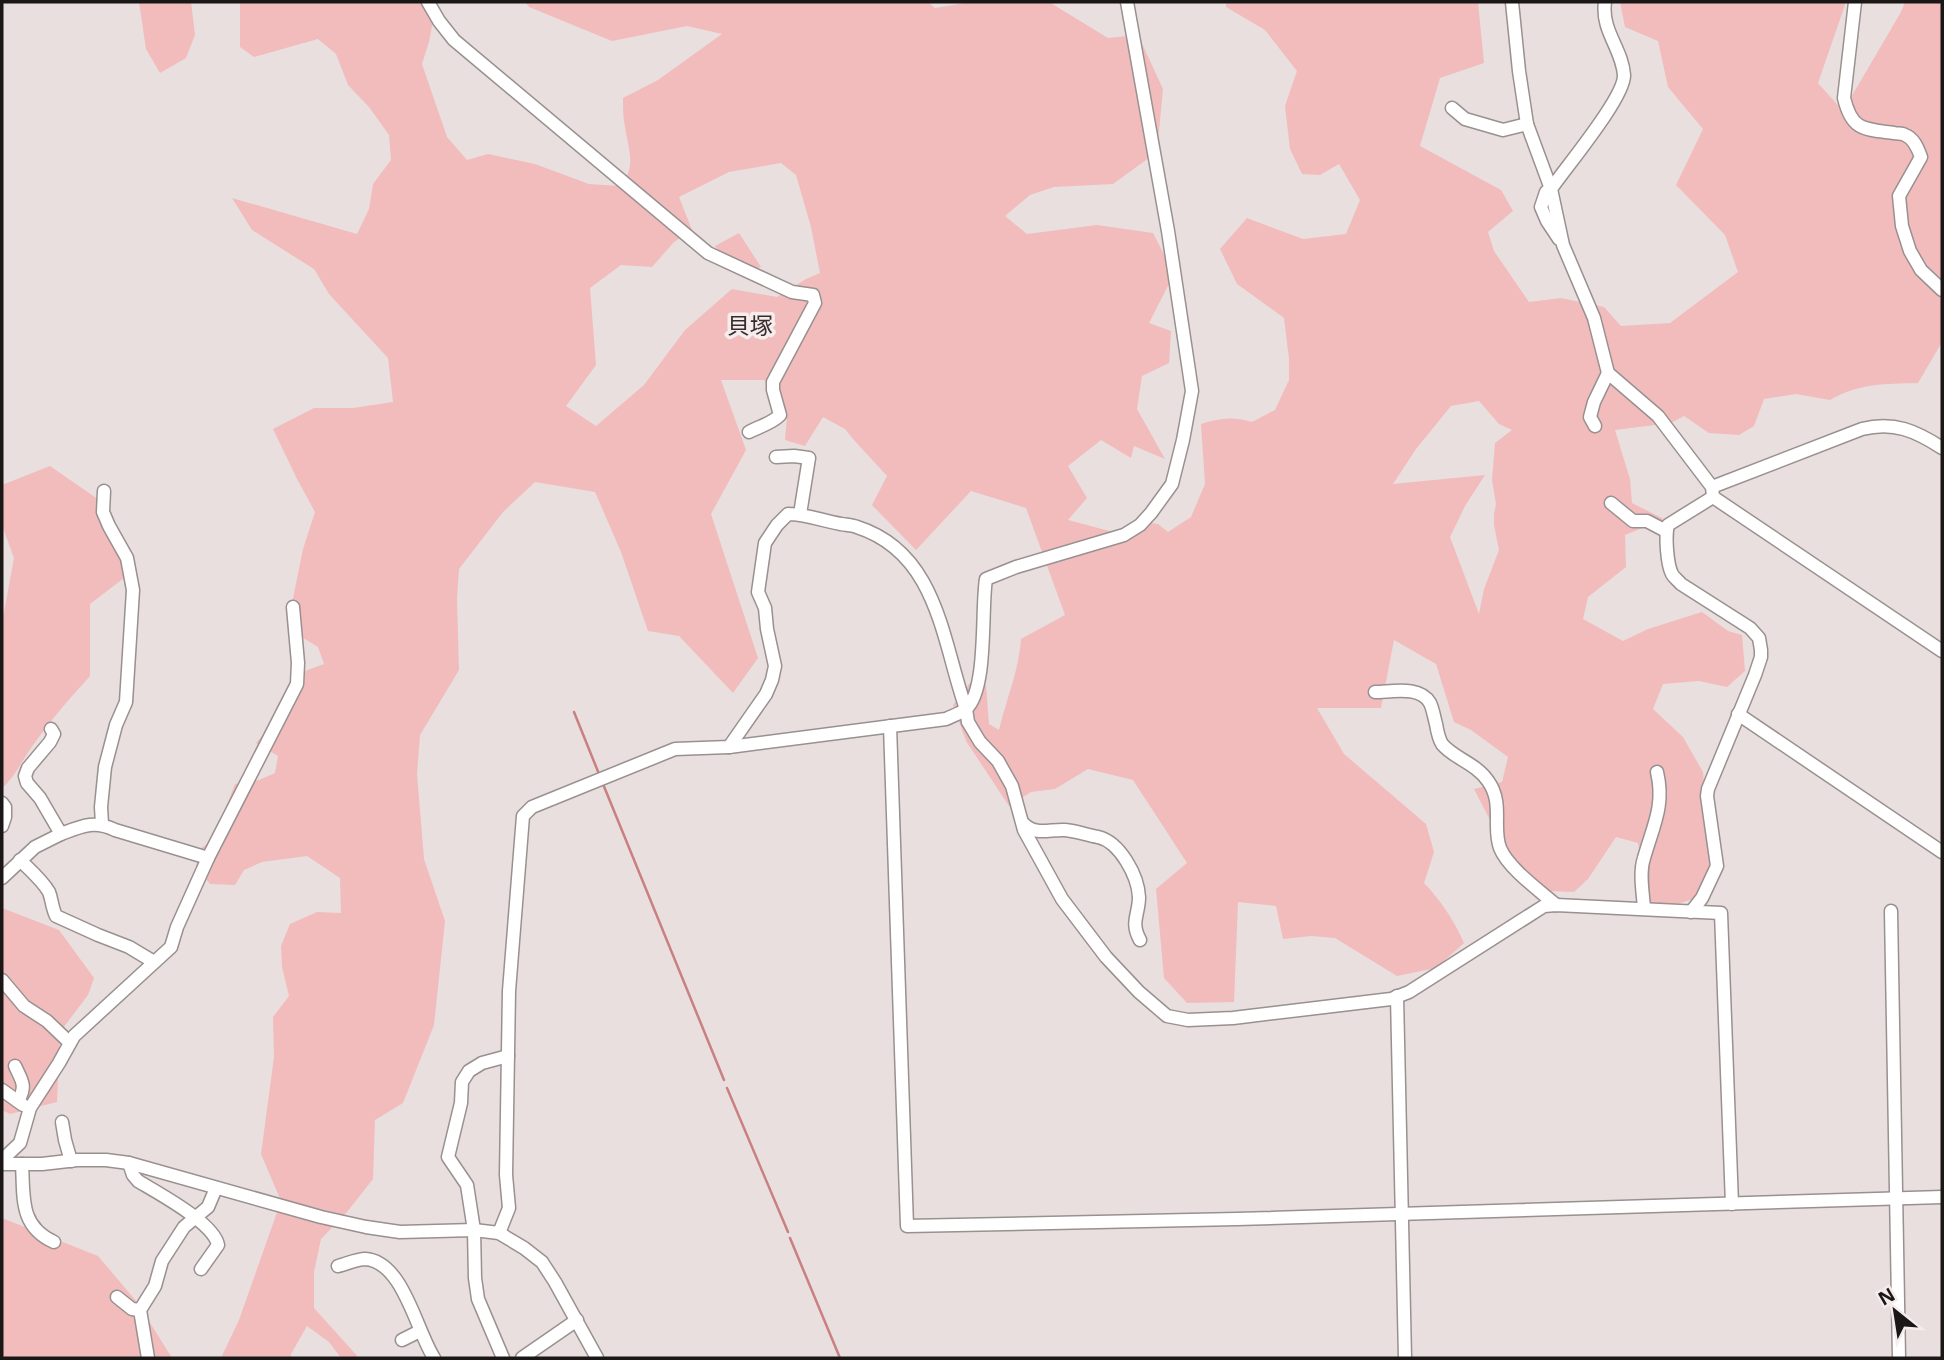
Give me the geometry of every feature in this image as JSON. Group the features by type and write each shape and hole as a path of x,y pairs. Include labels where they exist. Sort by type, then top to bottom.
{"street":[{"path":"428,2 454,40 708,253 792,292 813,295 815,303 773,382 780,415 773,422 749,432"},
{"path":"499,1233 509,1208 506,1175 509,991 523,816 532,807 675,749 730,747 946,719 966,709 974,697 982,658 986,579 1016,567 1124,535 1140,525 1172,484 1192,391 1168,231 1127,2"},
{"path":"1512,2 1527,124 1551,189 1563,245 1594,318 1608,373 1658,416 1713,492 1942,651"},
{"path":"1551,189 1618,96 1624,77 1604,20 1605,2"},
{"path":"1854,2 1844,98 1847,110 1857,126 1907,135 1916,144 1921,157 1899,196 1902,226 1920,270 1942,290"},
{"path":"1452,108 1465,119 1503,130 1527,124"},
{"path":"1595,426 1590,416 1608,373"},
{"path":"1691,912 1702,898 1717,866 1708,789 1761,657 1761,650 1759,638 1750,628 1681,584 1672,574 1666,531 1668,525 1713,492 1861,429 1873,426 1903,428 1921,435 1942,449"},
{"path":"776,457 809,458 800,514"},
{"path":"102,824 101,807 106,767 116,724 125,702 132,590 127,558 103,512 104,491"},
{"path":"1611,503 1633,522 1647,521 1666,531"},
{"path":"730,747 766,694 775,666 765,608 758,592 765,543 788,514 800,514 868,531 892,545 912,564 932,599 944,628 968,722 980,742 998,761 1012,786 1024,830 1062,899 1106,957 1139,992 1167,1016 1188,1020 1233,1018 1391,999 1409,992 1544,906 1644,908 1721,914 1732,1204"},
{"path":"2,1162 20,1143 30,1108 74,1036 170,947 208,858 297,684 293,607"},
{"path":"1375,692 1414,691 1429,702 1441,743 1475,766 1489,782 1497,798 1499,846 1504,856 1526,881 1556,905"},
{"path":"1738,713 1942,852"},
{"path":"890,726 907,1226 1942,1197"},
{"path":"51,729 54,734 50,742 28,768 25,776 61,834"},
{"path":"1644,908 1643,860 1660,803 1661,788 1657,772"},
{"path":"2,803 5,817 2,826"},
{"path":"2,875 35,847 83,825 102,824 208,858"},
{"path":"1024,824 1030,829 1043,832 1065,830 1104,839 1116,847 1132,873 1139,894 1135,931 1140,940"},
{"path":"20,860 44,884 56,916 129,947 154,962"},
{"path":"1891,911 1899,1358"},
{"path":"2,980 24,1006 47,1021 70,1043"},
{"path":"1397,996 1405,1358"},
{"path":"503,1358 471,1278 474,1230 467,1185 448,1157 461,1103 462,1082 469,1071 482,1063 509,1056"},
{"path":"15,1066 23,1083 23,1092 18,1101"},
{"path":"2,1090 30,1108"},
{"path":"62,1122 71,1161"},
{"path":"2,1162 42,1164 106,1160 129,1163 321,1217 378,1228 400,1232 474,1230 499,1233 542,1262 597,1358"},
{"path":"129,1163 138,1181 196,1218 213,1234 218,1245 201,1269"},
{"path":"22,1164 25,1207 31,1224 40,1236 54,1242"},
{"path":"136,1335 134,1316 155,1286 162,1261 184,1227 208,1207 215,1188"},
{"path":"338,1266 363,1259 381,1263 396,1276 420,1331 428,1357"},
{"path":"117,1297 124,1304 138,1310"},
{"path":"138,1310 148,1358"},
{"path":"522,1358 577,1320"},
{"path":"402,1340 420,1331"}],"shaded area":[{"path":"139,2 191,2 195,35 186,58 160,73 146,49"},
{"path":"240,2 424,2 434,16 422,64 447,137 467,160 488,154 535,164 589,184 619,186 630,165 623,98 658,80 722,34 687,26 612,41 529,7 525,2 928,2 935,8 971,2 1049,2 1108,38 1138,35 1163,89 1157,152 1113,184 1054,187 1030,195 1005,216 1027,234 1097,225 1153,233 1174,274 1149,323 1171,331 1169,363 1142,376 1137,409 1165,459 1134,446 1131,458 1101,440 1068,466 1087,498 1068,520 1117,533 1137,521 1158,524 1168,532 1191,517 1205,484 1201,424 1226,418 1252,422 1275,410 1289,380 1284,318 1237,284 1220,249 1247,218 1303,239 1346,234 1360,200 1339,164 1320,175 1302,174 1290,149 1285,106 1297,71 1265,30 1226,7 1226,2 1478,2 1484,63 1440,78 1420,146 1501,190 1513,211 1488,232 1494,251 1529,302 1561,298 1604,307 1621,326 1670,323 1738,272 1725,235 1676,185 1703,129 1668,87 1658,41 1625,27 1620,2 1846,2 1818,83 1843,111 1905,2 1942,2 1942,342 1918,383 1862,387 1830,400 1796,394 1764,399 1754,426 1739,435 1709,433 1684,416 1671,423 1615,430 1630,479 1632,503 1664,519 1625,535 1626,567 1588,597 1583,619 1623,641 1648,629 1702,612 1728,631 1742,635 1745,671 1727,687 1699,681 1663,684 1653,709 1683,737 1703,772 1712,867 1693,899 1671,906 1648,903 1638,843 1616,837 1588,879 1574,892 1526,890 1474,789 1502,782 1508,757 1471,730 1454,722 1436,664 1394,640 1381,708 1317,708 1344,754 1426,824 1434,852 1424,883 1447,911 1464,943 1436,968 1397,976 1335,938 1311,936 1283,939 1276,906 1238,902 1234,1002 1187,1003 1164,978 1156,889 1187,863 1133,780 1088,769 1055,789 1031,792 1009,806 966,741 953,705 969,684 986,685 989,724 999,730 1015,674 1021,639 1065,615 1026,508 971,491 916,550 872,505 887,476 845,429 823,417 805,446 785,440 787,417 764,380 721,380 746,450 711,514 758,658 733,693 679,636 648,631 621,552 595,492 535,482 503,512 459,569 459,670 420,735 417,774 424,859 445,921 434,1025 403,1103 375,1120 373,1179 321,1239 314,1272 314,1308 359,1358 341,1358 329,1342 307,1326 291,1358 221,1358 239,1320 281,1201 261,1154 274,1057 273,1017 289,996 282,967 281,946 290,924 317,912 341,913 340,878 307,856 262,862 244,870 235,885 210,884 196,866 200,849 214,839 235,784 259,780 275,773 278,756 256,743 287,709 305,671 324,664 318,647 287,628 303,549 315,512 273,429 314,408 353,408 393,402 388,358 329,294 314,269 252,230 232,198 357,234 369,209 373,184 391,160 389,135 369,107 348,85 336,54 318,39 254,57 240,47","holes":["781,163 796,175 811,227 820,273 777,297 732,289 685,330 644,385 596,426 566,406 596,365 590,288 621,265 652,267 674,242 692,230 679,197 729,172","1479,401 1499,424 1512,430 1495,443 1492,480 1496,504 1494,525 1499,550 1484,589 1479,614 1450,537 1465,506 1485,475 1393,484 1416,449 1451,406"]},
{"path":"739,233 761,267 738,274 729,267 715,246"},
{"path":"50,466 102,502 128,575 90,604 90,676 52,720 2,788 2,623 14,558 2,525 2,485"},
{"path":"2,908 59,930 94,978 88,995 60,1032 57,1102 10,1114 2,1110"},
{"path":"2,1218 98,1256 137,1302 172,1358 2,1358"}],"waterway":[{"path":"574,712 599,774"},
{"path":"603,784 724,1080"},
{"path":"727,1088 788,1232"},
{"path":"790,1238 840,1358"}],"district":[{"name":"貝塚","path":"750,325"}]}
